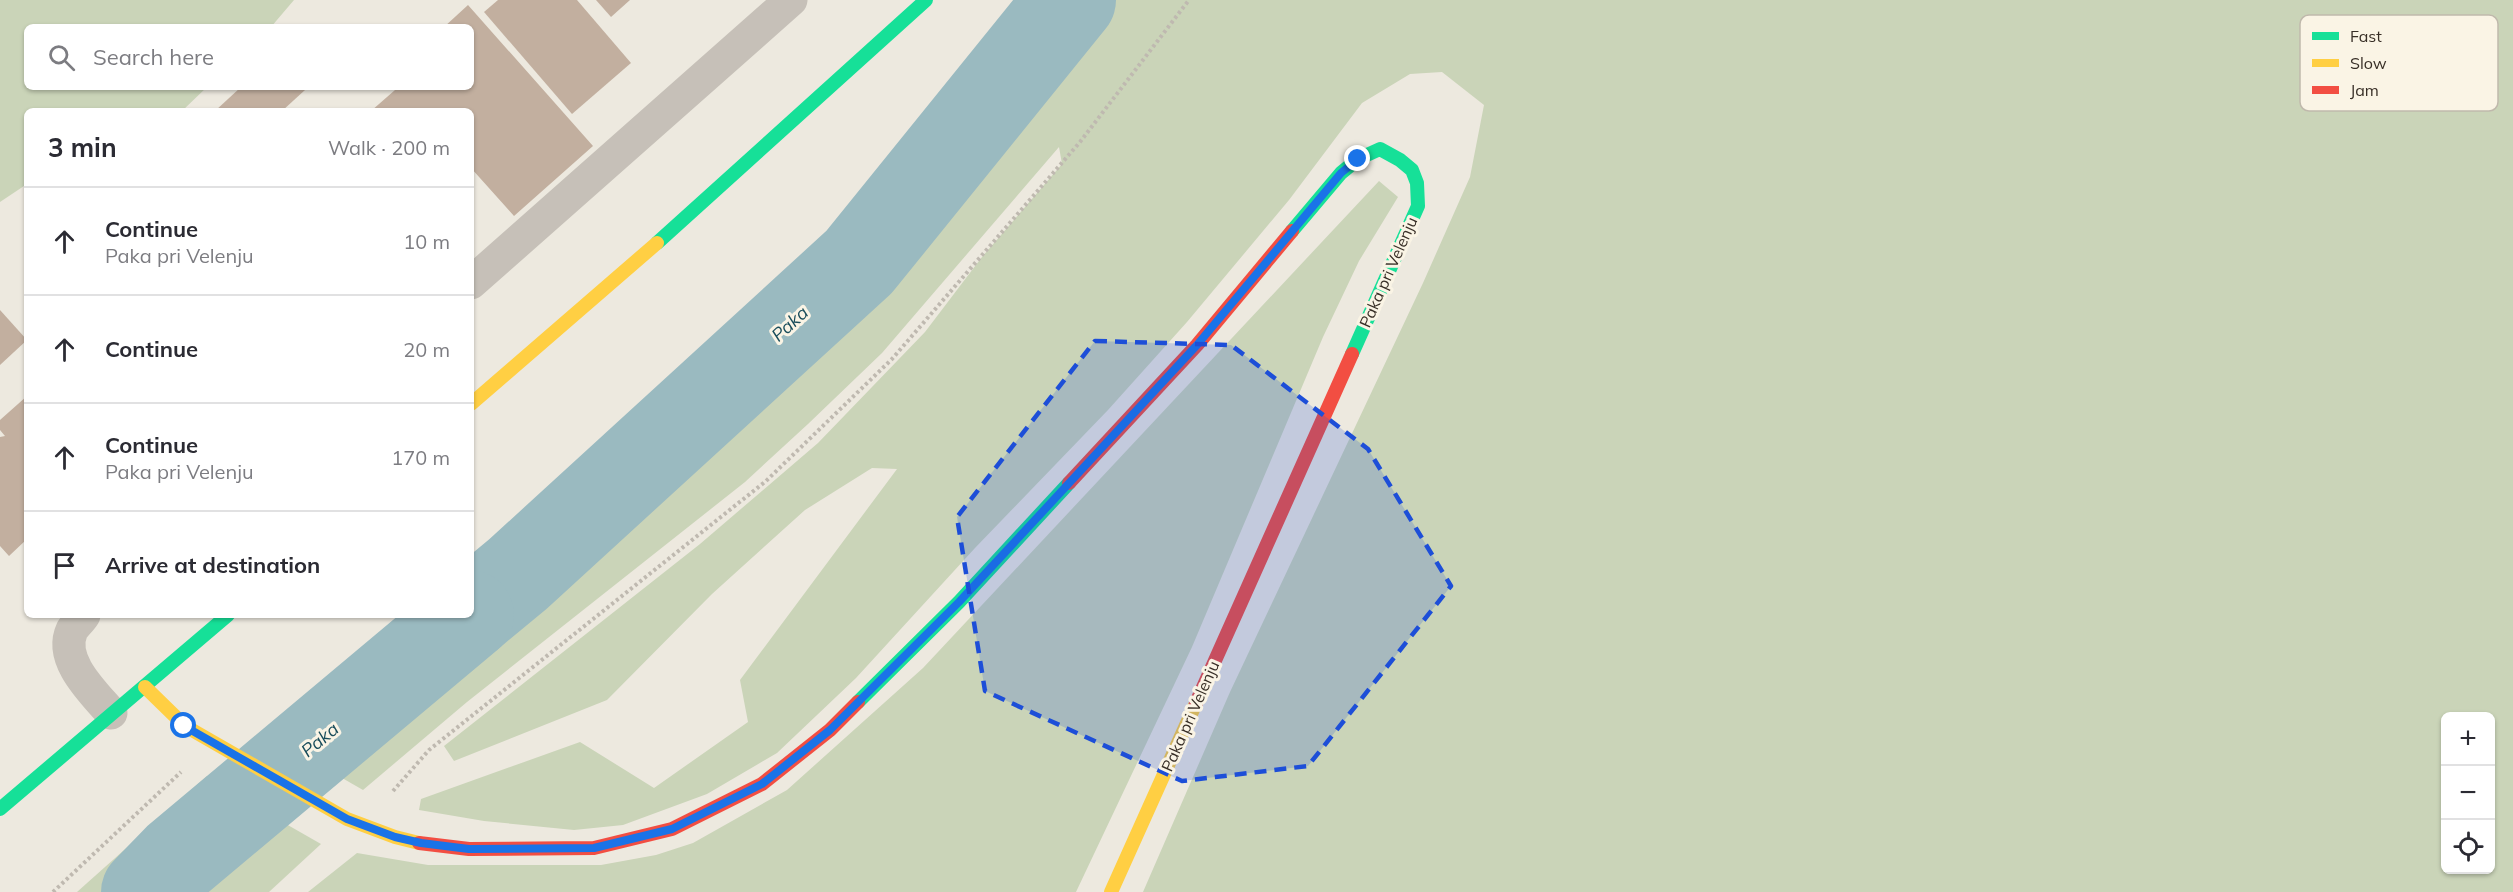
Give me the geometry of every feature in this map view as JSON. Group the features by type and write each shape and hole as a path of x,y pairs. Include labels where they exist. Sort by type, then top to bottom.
{"street":[{"path":"474,280 791,0"},
{"path":"474,401 640,258 926,0"},
{"name":"Paka pri Velenju","path":"213,742 347,819 404,839 469,849 594,848 672,829 762,784 830,730 959,602 1197,345 1341,173 1358,159 1380,149 1403,161 1418,178 1418,206 1111,892"},
{"path":"82,618 71,631 70,657 81,678 111,713"},
{"path":"0,809 225,618"},
{"path":"145,687 184,726 213,742"}],"path":[{"path":"429,750 766,481 892,359 1080,142 1189,0"},
{"path":"53,892 213,742"}],"highlighted area":[{"path":"1095,341 1231,345 1368,449 1451,586 1308,766 1182,781 985,691 957,517"}],"green space":[{"path":"0,0 294,0 274,24 24,24 24,90 204,90 185,108 24,108 24,186 0,202"},
{"path":"1099,0 2513,0 2513,892 1143,892 1230,692 1423,283 1470,177 1484,105 1442,72 1410,74 1362,103 1289,200 1187,322 1108,410 975,548 856,678 777,753 707,794 623,825 574,830 484,821 419,810 421,799 580,742 654,788 748,722 740,680 897,469 872,468 805,510 712,594 607,700 454,761 444,746 700,544 818,443 925,332 982,257 1062,164 1059,147 882,353 745,482 467,702 363,790 323,767 491,639 555,581 650,504 760,402 937,199"},
{"path":"1379,181 1398,197 1359,261 1323,337 1192,647 1076,892 308,892 357,853 428,865 601,865 656,855 693,843 787,790 923,668"},
{"path":"207,776 233,791 131,892 77,892"},
{"path":"265,812 321,844 269,892 183,892"}],"building":[{"path":"498,0 577,0 631,63 572,114 484,12"},
{"path":"596,0 630,0 611,17"},
{"path":"468,5 593,146 514,216 474,171 474,108 374,108 395,90 474,90 474,24 447,24"},
{"path":"238,90 305,90 285,108 218,108"},
{"path":"0,310 24,337 24,343 0,365"},
{"path":"24,399 24,542 9,556 0,546 0,437 5,436 0,430 0,420"}],"waterway":[{"name":"Paka","path":"474,611 518,574 859,262 1071,0"},
{"name":"Paka","path":"146,892 178,859 465,618"}],"traffic: fast":[{"path":"657,243 926,0"},
{"path":"1292,231 1341,173 1358,159 1380,149 1412,170 1417,183 1418,206 1352,354"},
{"path":"858,702 959,602 1069,483"},
{"path":"0,809 224,618"}],"traffic: slow":[{"path":"474,401 657,243"},
{"path":"145,687 185,726 347,819 395,837 419,843"},
{"path":"1111,892 1196,703"}],"traffic: jam":[{"path":"1069,483 1197,345 1292,231"},
{"path":"1196,703 1352,354"},
{"path":"419,843 469,849 594,848 672,829 762,784 830,730 858,702"}],"route":[{"path":"184,726 347,819 395,837 421,843 469,849 594,848 672,829 762,784 830,730 959,602 1197,345 1341,173 1358,159"}]}
